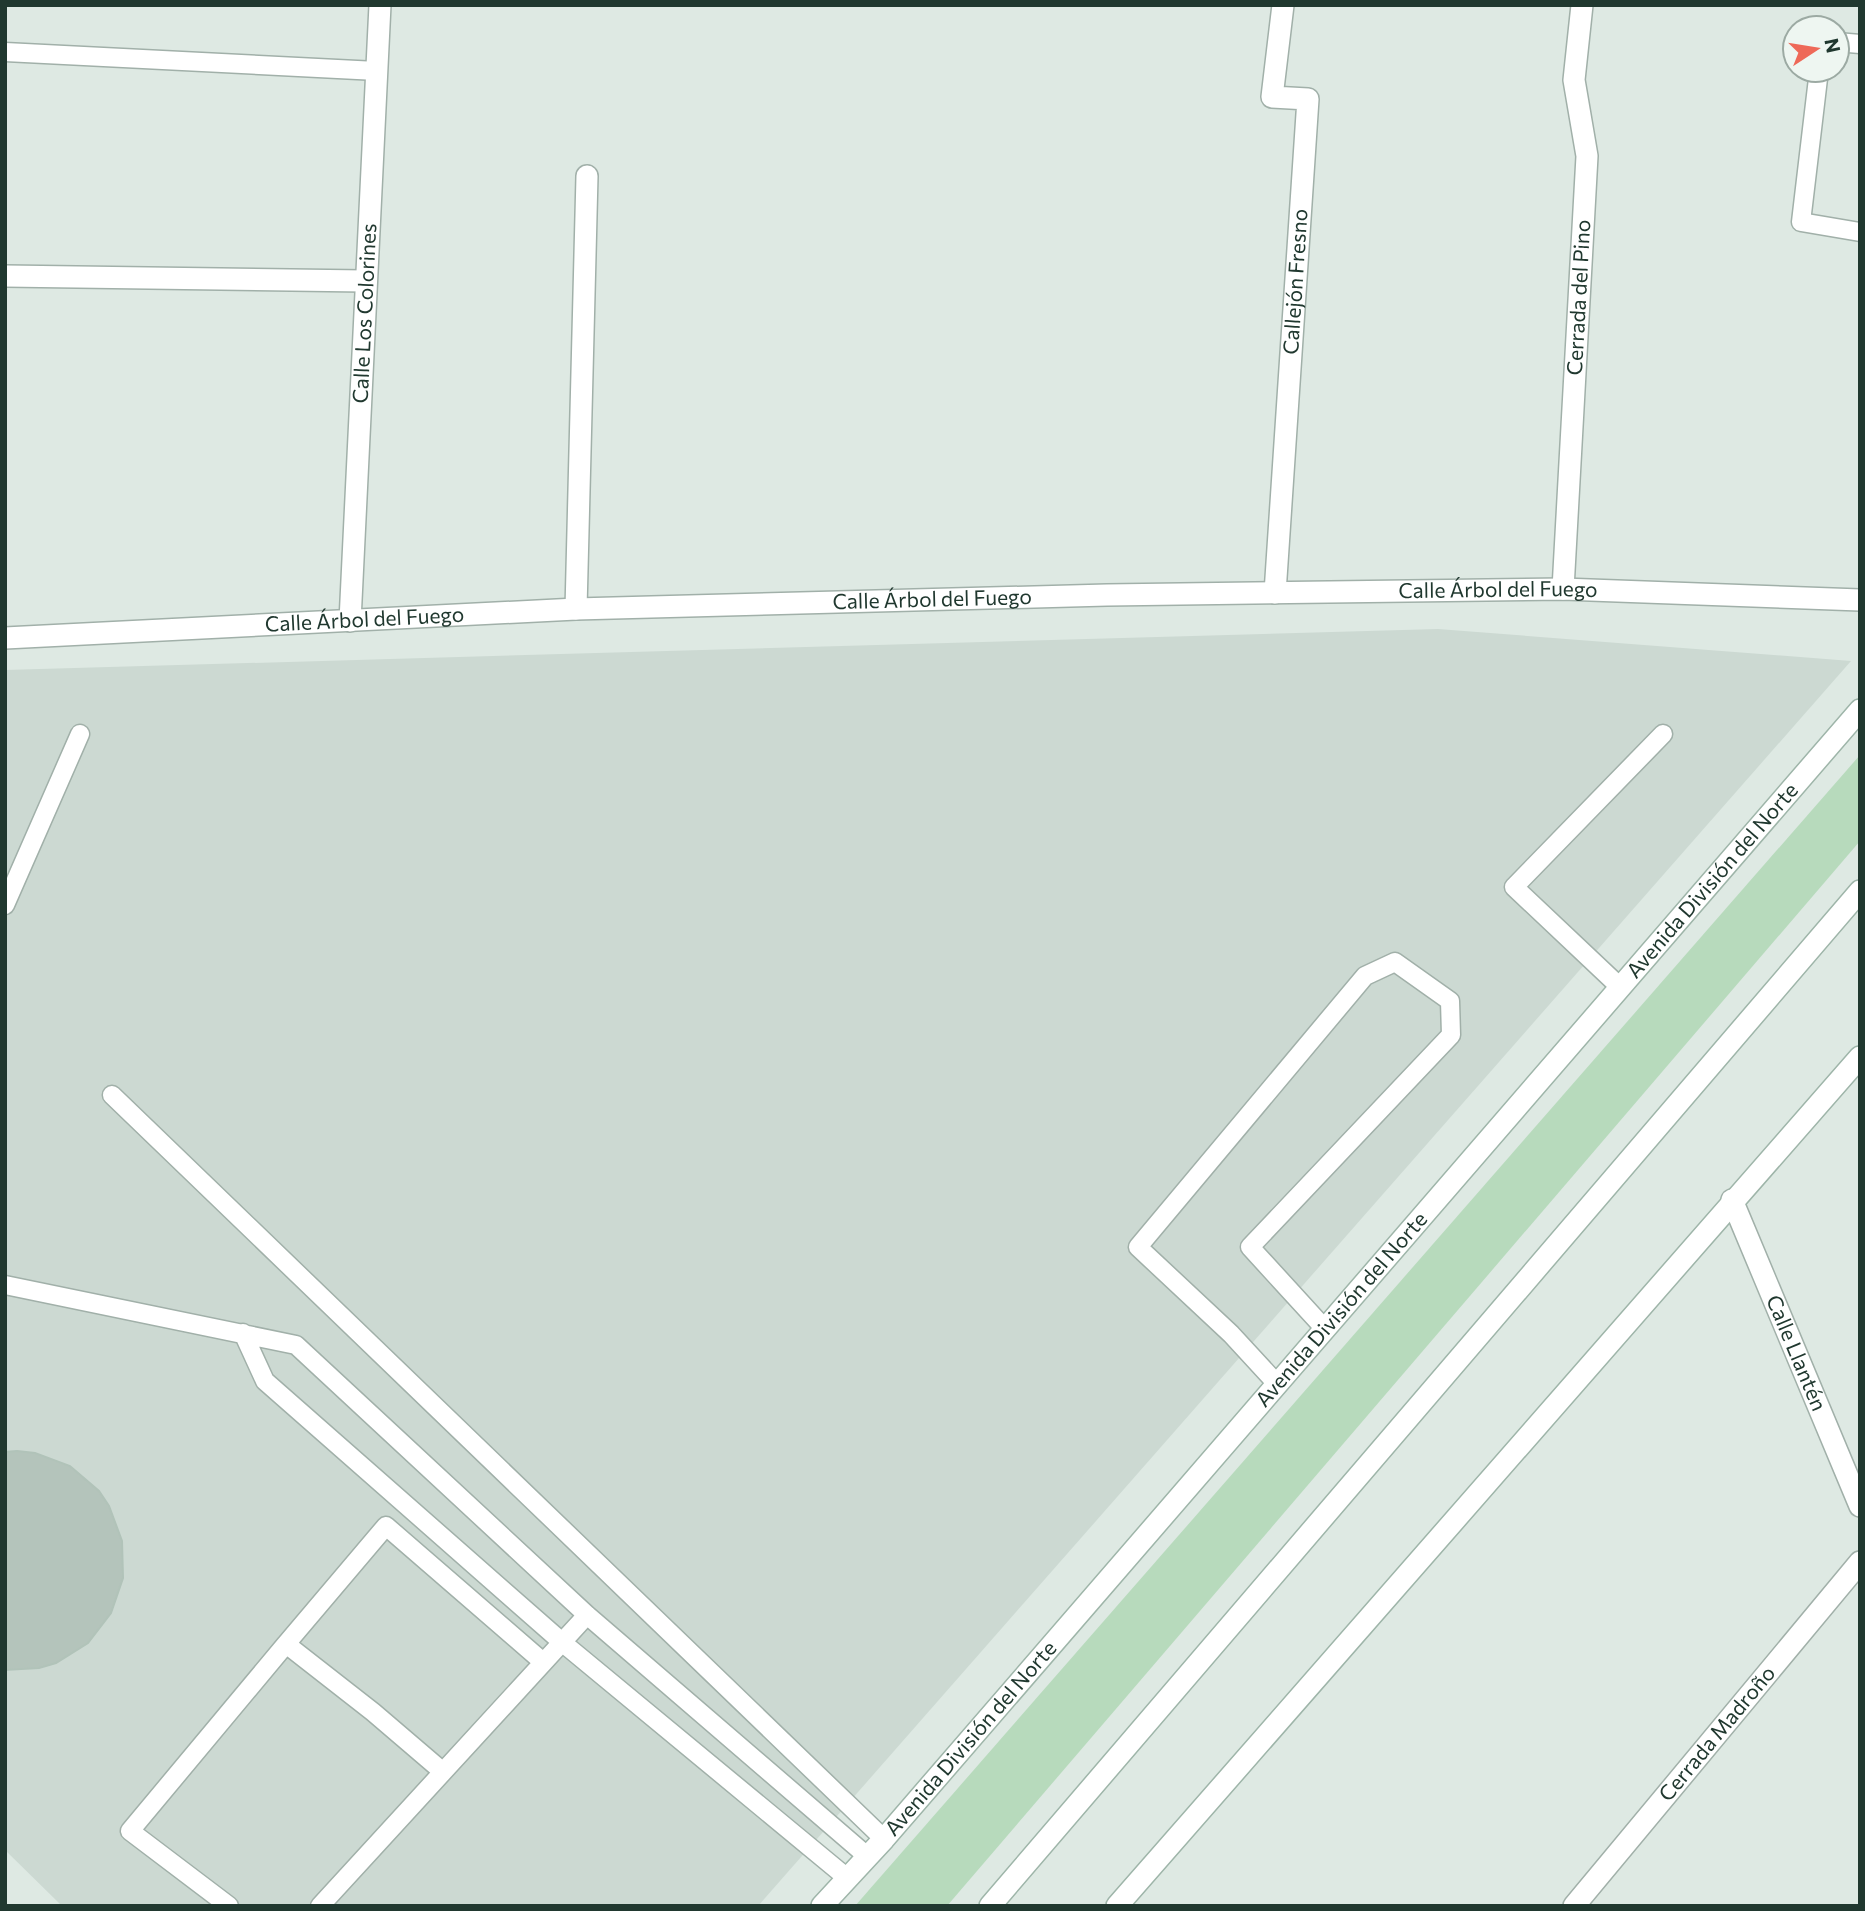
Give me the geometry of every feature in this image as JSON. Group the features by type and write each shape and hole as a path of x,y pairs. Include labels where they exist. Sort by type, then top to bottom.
{"street":[{"name":"Calle Los Colorines","path":"350,621 380,5"},
{"name":"Callejón Fresno","path":"1275,593 1308,99 1272,97 1283,5"},
{"name":"Cerrada del Pino","path":"1563,589 1587,156 1574,80 1582,5"},
{"path":"576,609 587,176"},
{"path":"5,275 365,281"},
{"name":"Calle Árbol del Fuego","path":"5,638 576,609 1107,595 1563,589 1860,600"},
{"name":"Avenida División del Norte","path":"822,1906 884,1839 1860,710"},
{"path":"990,1906 1860,891"},
{"path":"1117,1906 1732,1200 1860,1057"},
{"name":"Calle Llantén","path":"1732,1200 1860,1506"},
{"name":"Cerrada Madroño","path":"1574,1906 1860,1562"}],"lane":[{"path":"5,52 377,71"},
{"path":"1817,84 1801,222 1860,232"},
{"path":"5,905 80,734"},
{"path":"1620,987 1514,887 1663,734"},
{"path":"1277,1384 1231,1334 1138,1247 1365,976 1395,962 1450,1001 1451,1035 1250,1247 1325,1329"},
{"path":"112,1095 884,1839"},
{"path":"5,1285 296,1345 587,1615 867,1856"},
{"path":"243,1333 265,1381 563,1643 846,1877"},
{"path":"229,1906 130,1831 386,1526 543,1662"},
{"path":"320,1906 587,1615"},
{"path":"286,1644 373,1712 442,1771"}],"shaded area":[{"path":"1438,629 1851,661 758,1906 62,1906 5,1850 5,670"}],"green space":[{"path":"1860,755 1860,841 947,1906 855,1906"}],"building":[{"path":"5,1452 35,1453 70,1466 99,1491 109,1506 122,1541 123,1578 111,1613 88,1643 56,1663 39,1668 5,1670"}]}
